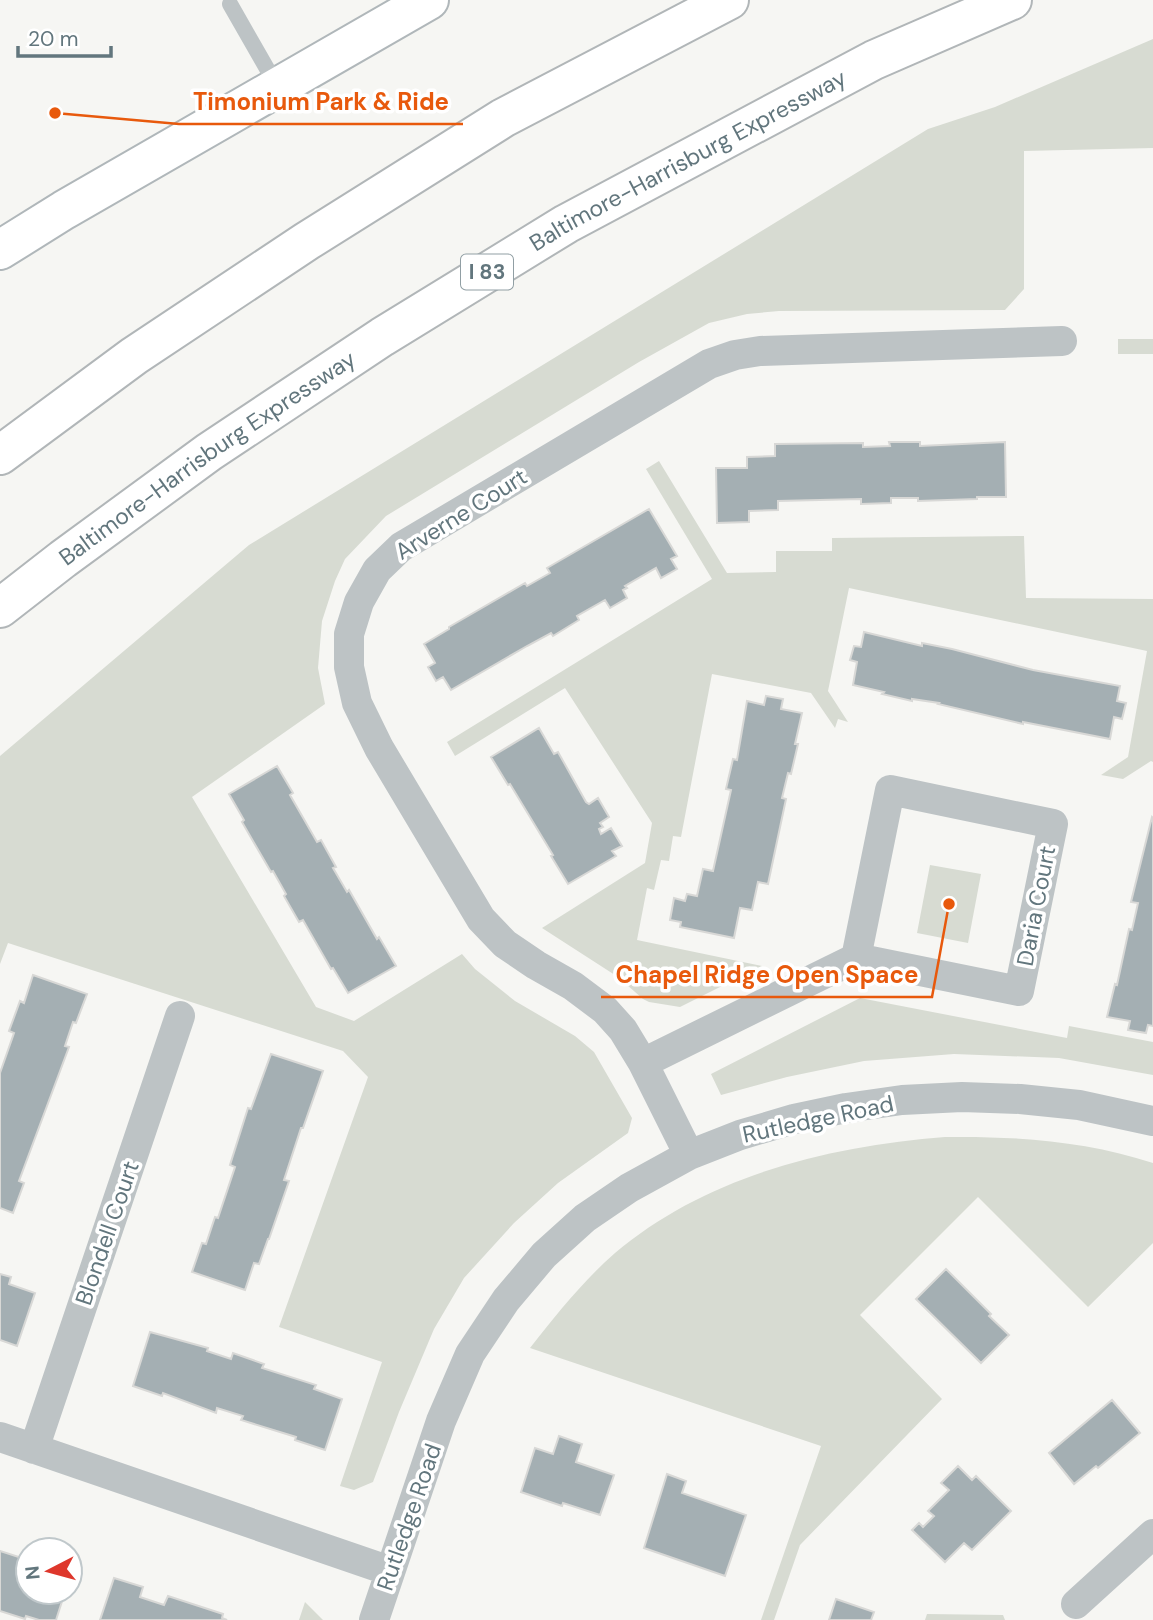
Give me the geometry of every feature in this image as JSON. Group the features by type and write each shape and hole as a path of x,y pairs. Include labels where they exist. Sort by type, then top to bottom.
{"main road":[{"path":"0,250 64,210 429,0"},
{"path":"0,455 134,356 307,241 503,118 729,0"},
{"name":"Baltimore-Harrisburg Expressway","path":"0,608 209,452 382,337 566,224 874,60 1012,0"}],"street":[{"name":"Arverne Court","path":"689,1155 643,1063 623,1030 605,1010 573,986 505,944 481,919 379,748 357,703 349,667 349,634 359,602 377,570 401,547 709,364 735,355 760,351 1062,341"},
{"name":"Daria Court","path":"890,790 1053,824 1019,992 856,958 890,790"},
{"path":"643,1063 856,958"},
{"name":"Blondell Court","path":"34,1449 180,1016"},
{"name":"Rutledge Road","path":"374,1620 441,1421 470,1354 506,1300 544,1255 585,1218 629,1188 689,1155 740,1135 794,1119 902,1100 962,1097 1020,1099 1079,1105 1153,1121"},
{"path":"0,1437 390,1571"},
{"path":"1076,1604 1153,1534"}],"lane":[{"path":"230,4 278,88"}],"shaded area":[{"path":"1153,39 1153,148 1024,151 1024,289 1005,310 779,311 747,314 709,323 639,362 386,516 345,559 322,621 318,668 325,704 192,797 316,1007 354,1021 462,954 475,969 515,1001 575,1036 594,1052 632,1118 628,1133 558,1183 514,1223 464,1278 434,1329 373,1482 354,1490 340,1486 382,1362 279,1327 368,1077 343,1051 8,943 0,964 0,756 249,545 928,129 995,107"},
{"path":"1118,339 1153,339 1153,354 1118,354"},
{"path":"659,461 727,573 776,572 776,551 832,551 832,538 1024,536 1026,598 1153,599 1153,762 1123,779 1101,775 1128,757 1147,651 849,588 828,691 848,722 838,719 835,728 811,693 712,674 681,837 673,836 669,861 661,860 654,890 647,888 637,940 762,966 680,1007 643,999 618,977 542,928 645,863 652,823 565,688 455,756 447,742 712,579 646,469"},
{"path":"930,865 981,874 968,943 917,933"},
{"path":"860,998 1067,1038 1069,1026 1153,1042 1153,1075 1059,1058 954,1054 864,1061 787,1077 721,1095 711,1074"},
{"path":"945,1137 1050,1141 1153,1163 1153,1243 1088,1307 978,1197 860,1315 942,1399 800,1545 774,1620 761,1620 821,1446 530,1348 581,1287 615,1253 651,1226 689,1204 729,1185 814,1157 901,1141"},
{"path":"305,1602 323,1620 299,1620"},
{"path":"927,1614 1003,1615 1005,1620 925,1620"}],"building":[{"path":"889,442 920,442 920,446 1005,442 1006,497 918,501 918,498 891,498 891,503 861,504 861,499 778,501 778,510 749,511 749,522 717,523 716,468 747,468 747,457 775,456 775,444 863,443 863,447 890,446"},
{"path":"649,509 677,556 671,559 677,569 661,578 656,568 625,586 627,588 623,590 627,598 610,608 605,600 577,616 579,620 553,636 551,633 451,690 443,677 436,681 428,667 435,663 424,644 525,583 527,586 550,573 547,568"},
{"path":"864,632 922,646 922,643 952,649 1033,670 1120,686 1117,701 1126,703 1122,719 1114,717 1110,739 1023,724 939,703 912,701 853,685 857,662 850,660 854,646 861,647"},
{"path":"766,696 783,699 781,709 802,713 791,774 788,773 782,798 786,799 768,884 758,882 752,910 740,908 734,938 680,927 681,922 670,920 674,898 685,901 687,894 697,896 703,869 713,871 731,790 726,789 733,759 737,760 747,701 764,705"},
{"path":"539,728 554,754 558,752 586,802 589,804 598,798 609,817 600,823 603,827 599,829 601,834 611,828 622,846 612,851 616,856 568,884 510,784 508,785 491,757"},
{"path":"277,766 317,842 321,840 347,892 349,890 396,966 348,993 303,920 299,922 229,794"},
{"path":"1152,817 1153,1026 1148,1025 1146,1033 1128,1030 1130,1021 1107,1017 1129,929 1132,930 1138,903 1131,902"},
{"path":"33,975 87,994 76,1023 73,1022 65,1046 69,1047 19,1181 24,1183 13,1213 0,1208 0,1073 14,1033 9,1031 20,1001 24,1003"},
{"path":"271,1054 323,1071 284,1180 289,1181 269,1239 259,1264 254,1263 245,1290 192,1272 202,1243 206,1244 215,1217 218,1218 235,1167 230,1165 248,1108 251,1109"},
{"path":"946,1269 1009,1335 981,1363 916,1299"},
{"path":"0,1274 11,1277 9,1284 35,1293 17,1346 0,1340"},
{"path":"150,1332 208,1348 207,1351 231,1359 233,1353 264,1364 262,1368 316,1385 314,1389 342,1399 325,1450 295,1440 296,1437 241,1420 243,1416 217,1408 216,1413 163,1393 162,1396 133,1386"},
{"path":"1112,1400 1140,1433 1074,1484 1049,1453"},
{"path":"559,1436 582,1444 576,1462 614,1475 600,1515 521,1492 535,1448 553,1454"},
{"path":"958,1466 972,1480 976,1476 1011,1511 972,1550 964,1543 945,1562 912,1530 919,1523 923,1527 934,1516 928,1511 949,1490 941,1483"},
{"path":"667,1474 686,1481 682,1493 746,1515 725,1576 644,1548"},
{"path":"0,1551 14,1556 14,1606 60,1606 56,1620 39,1620 26,1616 25,1619 0,1611"},
{"path":"114,1578 143,1587 140,1597 164,1605 168,1596 223,1614 222,1618 227,1620 100,1620"},
{"path":"836,1599 874,1612 871,1620 829,1620"}],"place":[{"name":"Timonium Park & Ride","path":"55,113"},
{"name":"Chapel Ridge Open Space","path":"949,904"}]}
